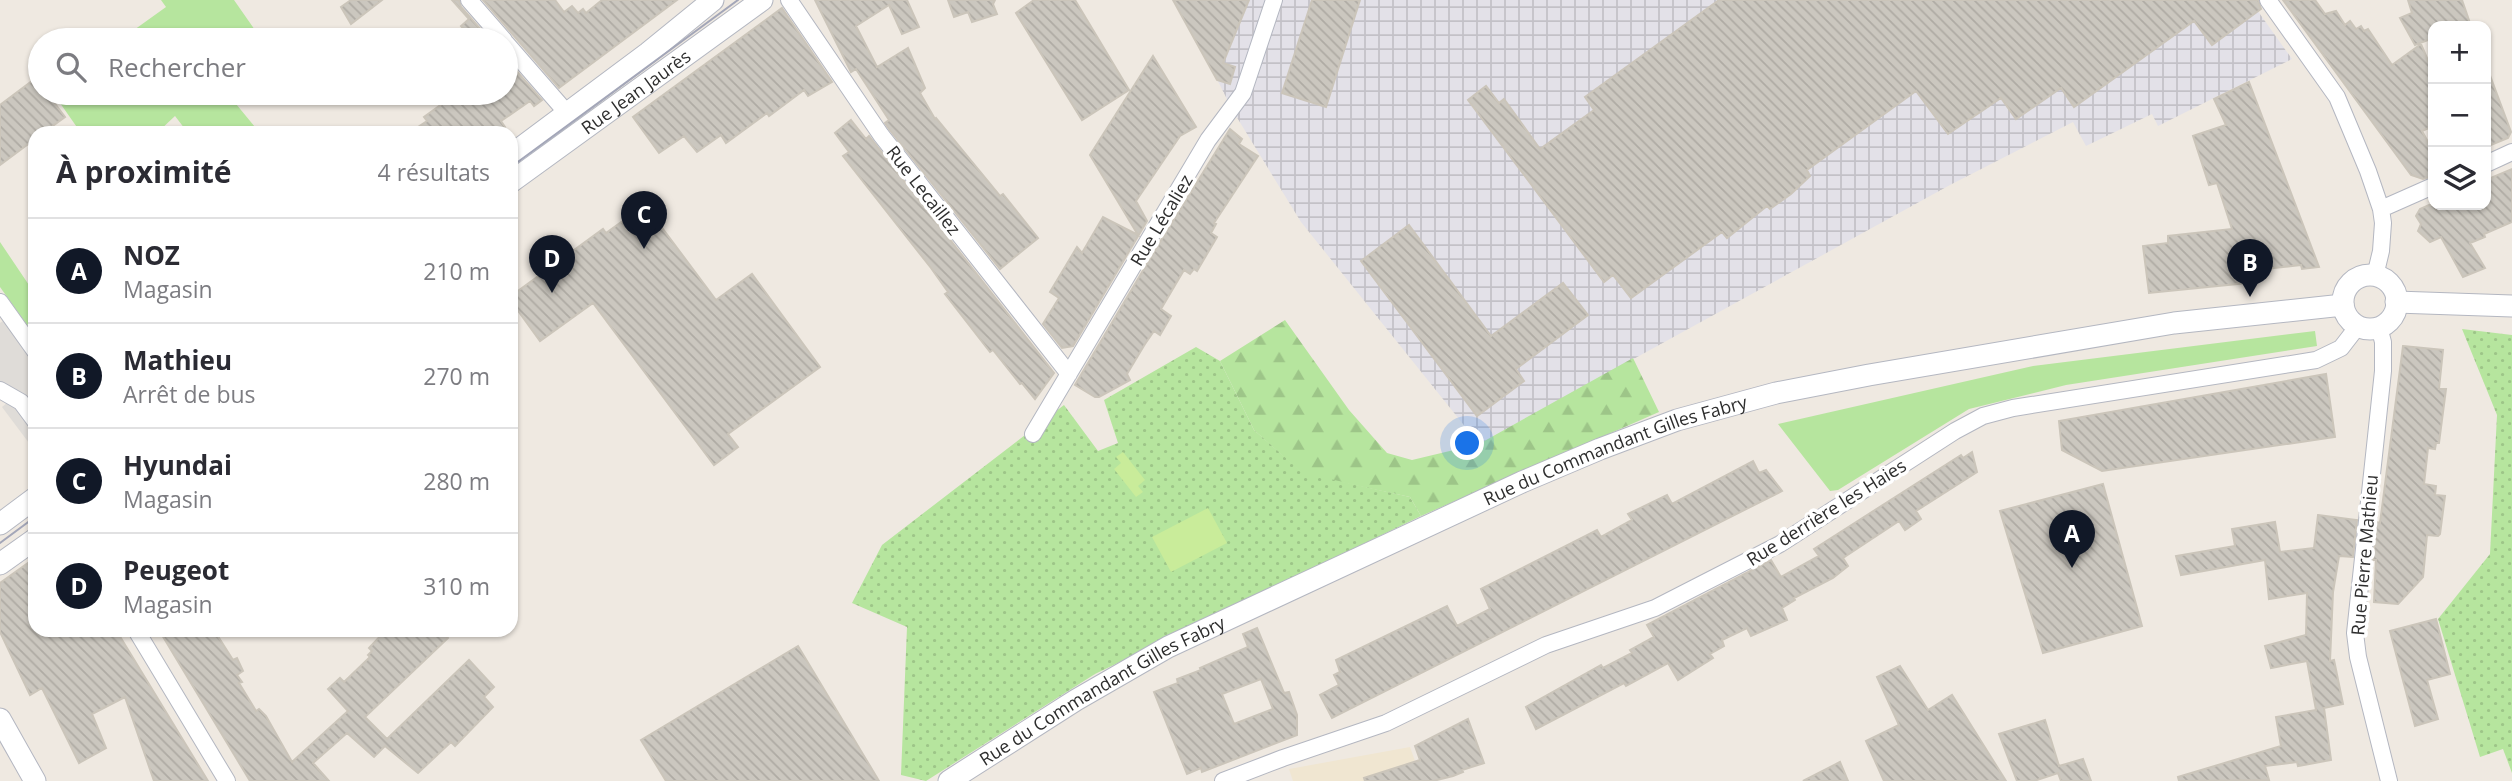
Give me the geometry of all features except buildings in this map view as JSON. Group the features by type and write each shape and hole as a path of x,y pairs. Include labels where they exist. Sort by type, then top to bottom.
{"street":[{"path":"469,0 494,28"},
{"path":"713,0 733,22"},
{"name":"Rue Jean Jaurès","path":"518,150 713,0"},
{"name":"Rue Jean Jaurès","path":"518,177 762,0"},
{"name":"Rue Lecaillez","path":"789,0 881,135 1069,374"},
{"name":"Rue Lécaliez","path":"1033,434 1208,140 1243,93 1274,0"},
{"path":"2267,0 2337,96 2381,209 2383,239 2375,276"},
{"path":"518,56 567,113"},
{"path":"2491,162 2512,152"},
{"path":"2381,209 2428,188"},
{"path":"2364,276 2375,276 2390,285 2396,302 2392,316 2368,326 2346,315 2343,305 2344,294 2352,282 2364,276"},
{"path":"0,302 28,341"},
{"path":"2396,302 2512,306"},
{"name":"Rue du Commandant Gilles Fabry","path":"949,781 1076,700 1168,648 1522,482 1677,420 1767,395 1868,374 2186,321 2343,305"},
{"name":"Rue derrière les Haies","path":"1223,781 1386,723 1546,645 1655,608 1780,544 1955,431 1983,416 2013,408 2316,360 2341,348 2368,326"},
{"name":"Rue Pierre Mathieu","path":"2368,326 2383,342 2383,371 2355,633 2358,657 2389,781"},
{"path":"0,390 21,402 28,412"},
{"path":"0,524 28,503"},
{"path":"0,564 28,544"},
{"path":"140,637 227,781"},
{"path":"0,719 35,781"}],"shaded area":[{"path":"1177,0 2250,0 2292,59 2158,126 2152,114 2086,146 2073,122 1950,185 1479,444 1301,222 1233,111"},
{"path":"3,321 28,355 28,442 2,407 7,403 0,399 0,323"},
{"path":"1410,747 1422,781 1293,781 1289,769"}],"green space":[{"path":"161,0 234,0 254,28 137,28 166,7"},
{"path":"61,105 237,105 254,126 183,126 175,116 164,126 76,126"},
{"path":"0,242 28,284 28,324 27,325 0,287"},
{"path":"1285,320 1349,410 1387,453 1412,460 1479,444 1633,358 1659,412 1421,516 1410,497 1303,474 1254,430 1220,361"},
{"path":"2462,329 2512,335 2512,773 2503,749 2480,757 2438,619 2490,554 2497,415"},
{"path":"2315,331 2317,346 2066,385 1969,409 1838,490 1830,491 1778,424 2033,366"},
{"path":"1196,347 1220,361 1254,430 1303,473 1410,497 1421,516 1095,674 926,781 901,775 907,627 852,603 882,545 1064,405 1098,451 1118,443 1104,400"},
{"path":"1123,452 1145,480 1138,486 1143,492 1136,497 1114,469 1121,463 1116,457"},
{"path":"1208,508 1227,543 1171,572 1152,537"}],"tram line":[{"path":"518,162 738,0"},
{"path":"0,543 28,522"}],"place":[{"name":"Hyundai","path":"644,249"},
{"name":"Peugeot","path":"552,293"},
{"name":"Mathieu","path":"2250,297"},
{"name":"NOZ","path":"2072,568"}]}
